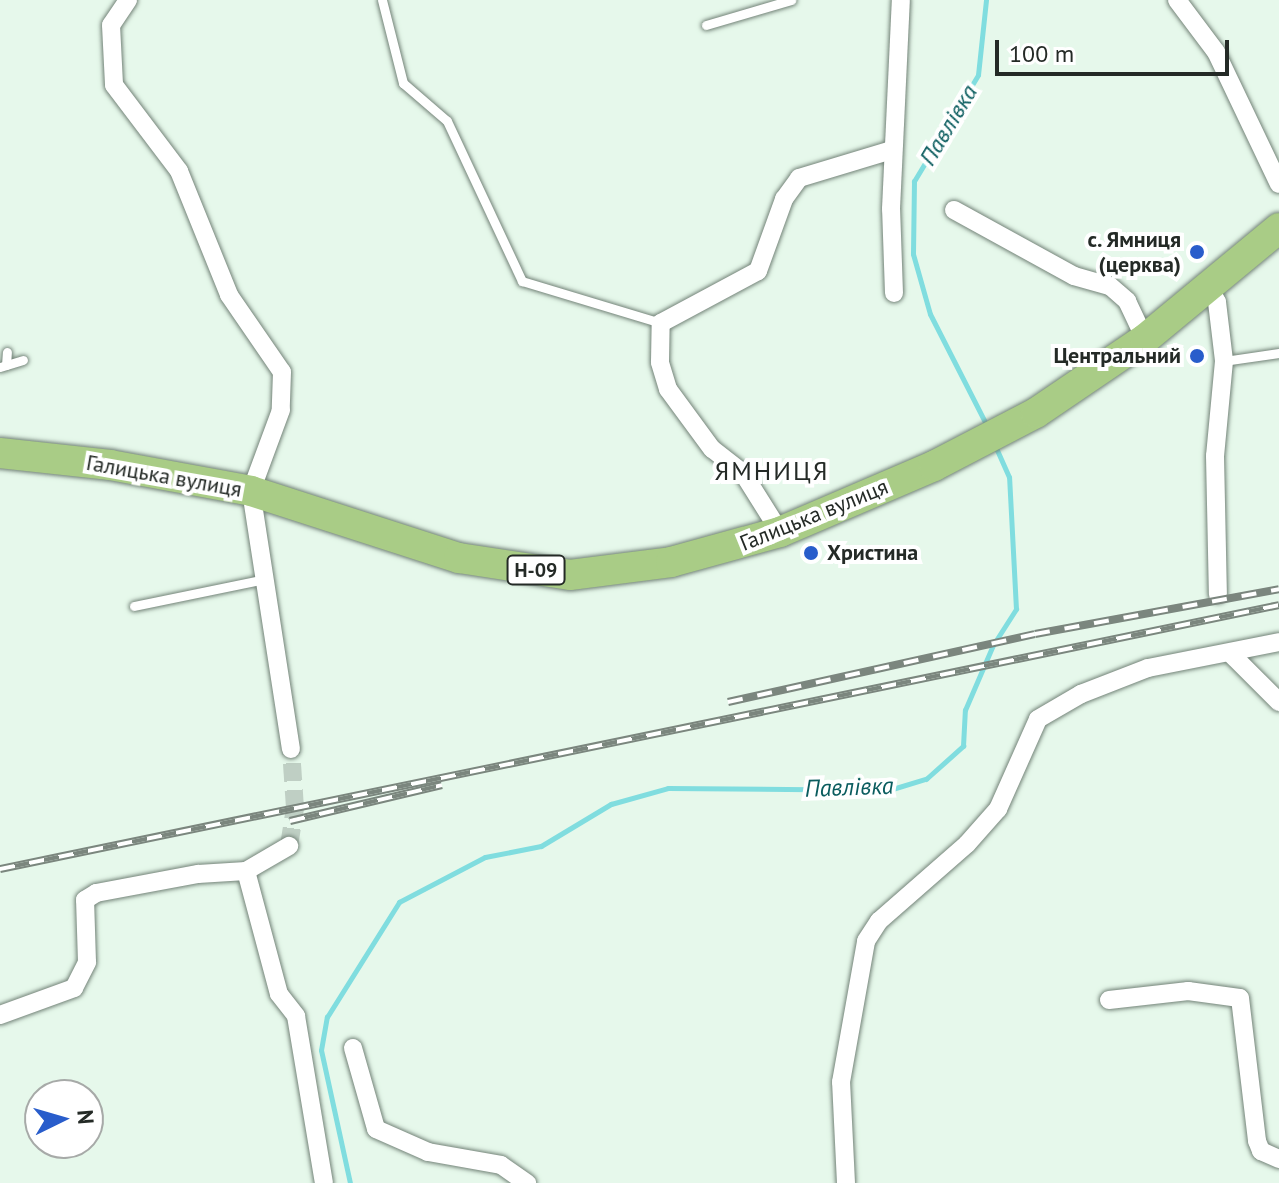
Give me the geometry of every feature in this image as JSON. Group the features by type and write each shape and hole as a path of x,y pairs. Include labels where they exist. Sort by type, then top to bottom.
{"main road":[{"name":"Галицька вулиця","path":"0,453 110,465 251,491 459,558 570,575 671,562 780,532 934,466 1036,413 1145,339 1279,228"}],"street":[{"path":"128,0 111,25 114,85 179,171 229,295 282,372 281,410 251,491 291,749"},
{"path":"894,293 892,150 901,0"},
{"path":"1177,0 1216,52 1279,184"},
{"path":"780,532 743,473 712,449 668,389 660,362 661,323 758,271 784,199 799,178 892,150"},
{"path":"954,210 1074,276 1110,286 1127,301 1145,339"},
{"path":"1209,287 1217,302 1224,361 1215,456 1218,594"},
{"path":"846,1183 840,1128 844,1058 866,941 879,921 967,844 998,809 1038,719 1081,694 1148,668 1231,654 1279,642"},
{"path":"1231,654 1279,702"},
{"path":"0,1015 74,988 87,962 85,900 96,893 198,874 246,871 289,846"},
{"path":"246,871 279,994 296,1016 324,1183"},
{"path":"1109,1000 1188,991 1240,998 1257,1141 1261,1151 1279,1159"},
{"path":"353,1048 376,1129 428,1152 501,1165 527,1183"}],"lane":[{"path":"382,0 403,83 447,121 522,281 661,323"},
{"path":"706,25 791,0"},
{"path":"3,366 7,352"},
{"path":"1224,361 1279,353"},
{"path":"3,366 23,360"},
{"path":"134,606 266,579"}],"waterway":[{"name":"Павлівка","path":"986,0 978,75 914,181 913,254 930,314 988,428"},
{"name":"Павлівка","path":"350,1183 321,1050 327,1017 399,902 485,857 541,846 611,804 668,788 889,790 926,779 963,746 965,710 993,645 1016,609 1009,477 995,445"}],"tunnel":[{"path":"289,846 295,808 291,749"}],"railway":[{"path":"728,702 1035,634 1279,589"},
{"path":"0,869 1279,605"},
{"path":"290,821 442,785"}],"place":[{"name":"с. Ямниця (церква)","path":"1197,252"},
{"name":"Центральний","path":"1197,356"},
{"name":"Христина","path":"811,553"}],"district":[{"name":"ЯМНИЦЯ","path":"772,471"}]}
